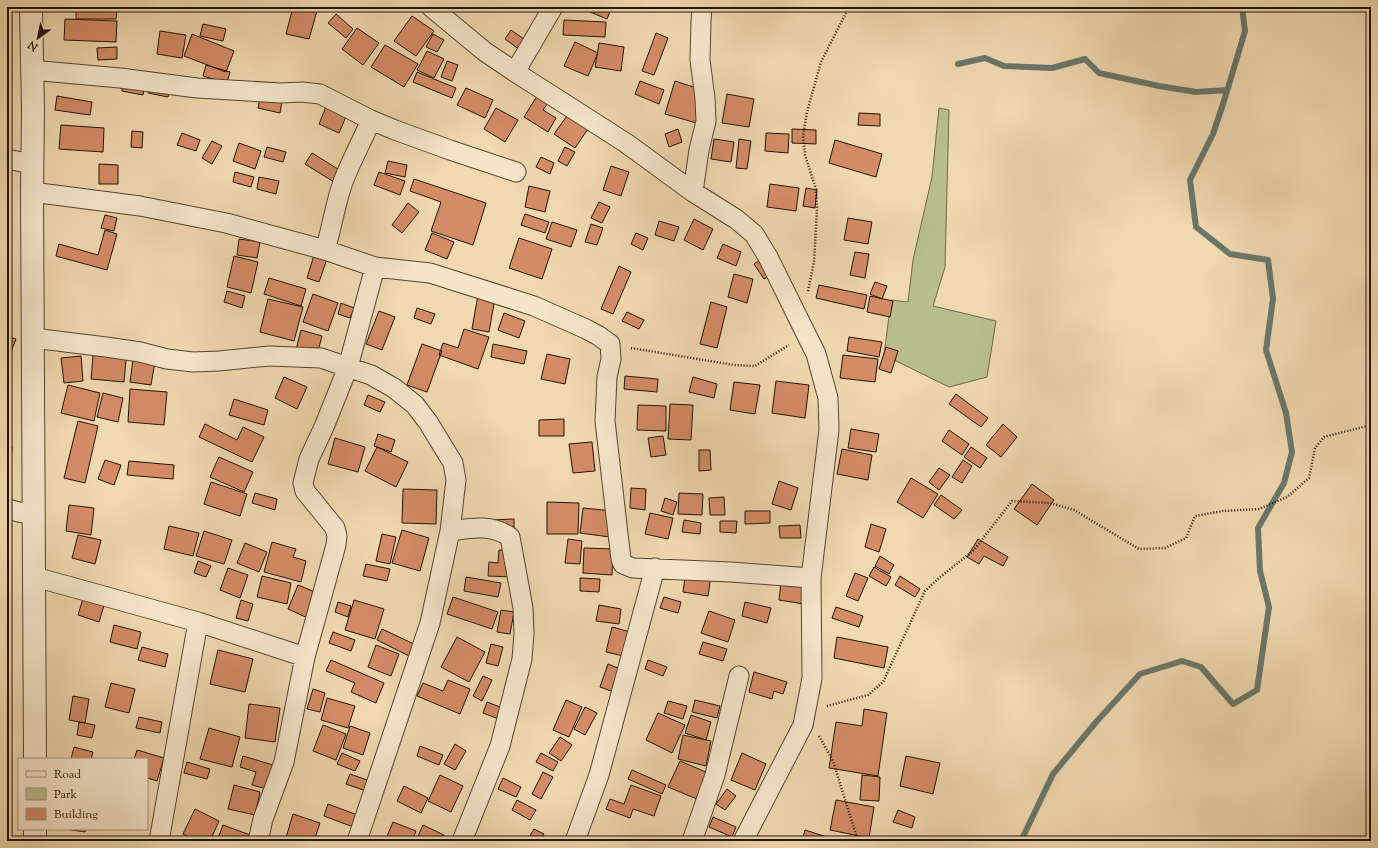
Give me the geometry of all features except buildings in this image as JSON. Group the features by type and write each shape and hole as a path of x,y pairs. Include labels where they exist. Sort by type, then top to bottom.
{"street":[{"path":"31,7 35,516 35,758"},
{"path":"515,72 553,7"},
{"path":"693,192 706,121 705,98 700,60 702,7"},
{"path":"441,10 484,51 626,143 693,192 736,219 754,234 768,257 816,354 828,398 829,430 811,578 812,678 802,725 743,841"},
{"path":"31,70 120,78 197,88 320,94 371,120 450,150 516,172"},
{"path":"325,250 344,180 371,120"},
{"path":"7,159 32,164"},
{"path":"32,192 140,206 226,223 325,250 375,267 430,273 534,306 586,329 610,344 611,359 607,377 605,421 621,559 623,564 633,568 731,572 811,578"},
{"path":"258,841 263,819 284,762 305,658 336,545 337,536 335,528 305,491 303,483 309,459 324,427 348,367 375,267"},
{"path":"33,338 140,352 166,359 193,362 269,356 321,358 371,375 394,388 415,405 432,427 452,463 456,480 450,531 430,623 357,841"},
{"path":"7,508 35,516"},
{"path":"450,531 472,528 490,528 501,531 510,537 523,608 524,634 522,658 500,746 462,841"},
{"path":"575,841 599,775 656,568"},
{"path":"35,577 198,622 305,658"},
{"path":"158,841 198,622"},
{"path":"692,841 715,775 739,676"},
{"path":"36,830 36,841"}],"path":[{"path":"858,841 833,761 806,711 868,695 883,682 926,592 939,578 974,550 1012,501 1050,503 1074,510 1139,549 1165,548 1186,538 1195,516 1223,511 1259,510 1287,497 1309,478 1315,448 1324,438 1371,425"}],"green space":[{"path":"939,108 949,110 945,267 933,306 996,321 987,377 949,387 884,355 891,300 908,302 913,260 932,177"}],"waterway":[{"path":"1021,841 1053,774 1097,721 1140,674 1182,661 1201,667 1233,704 1257,690 1269,607 1260,571 1258,528 1284,483 1292,452 1286,413 1266,350 1273,299 1268,260 1230,254 1196,227 1190,180 1213,134 1224,101 1245,31 1242,7"},
{"path":"958,64 985,58 1004,66 1052,68 1085,59 1099,73 1159,86 1196,92 1227,90"}]}
